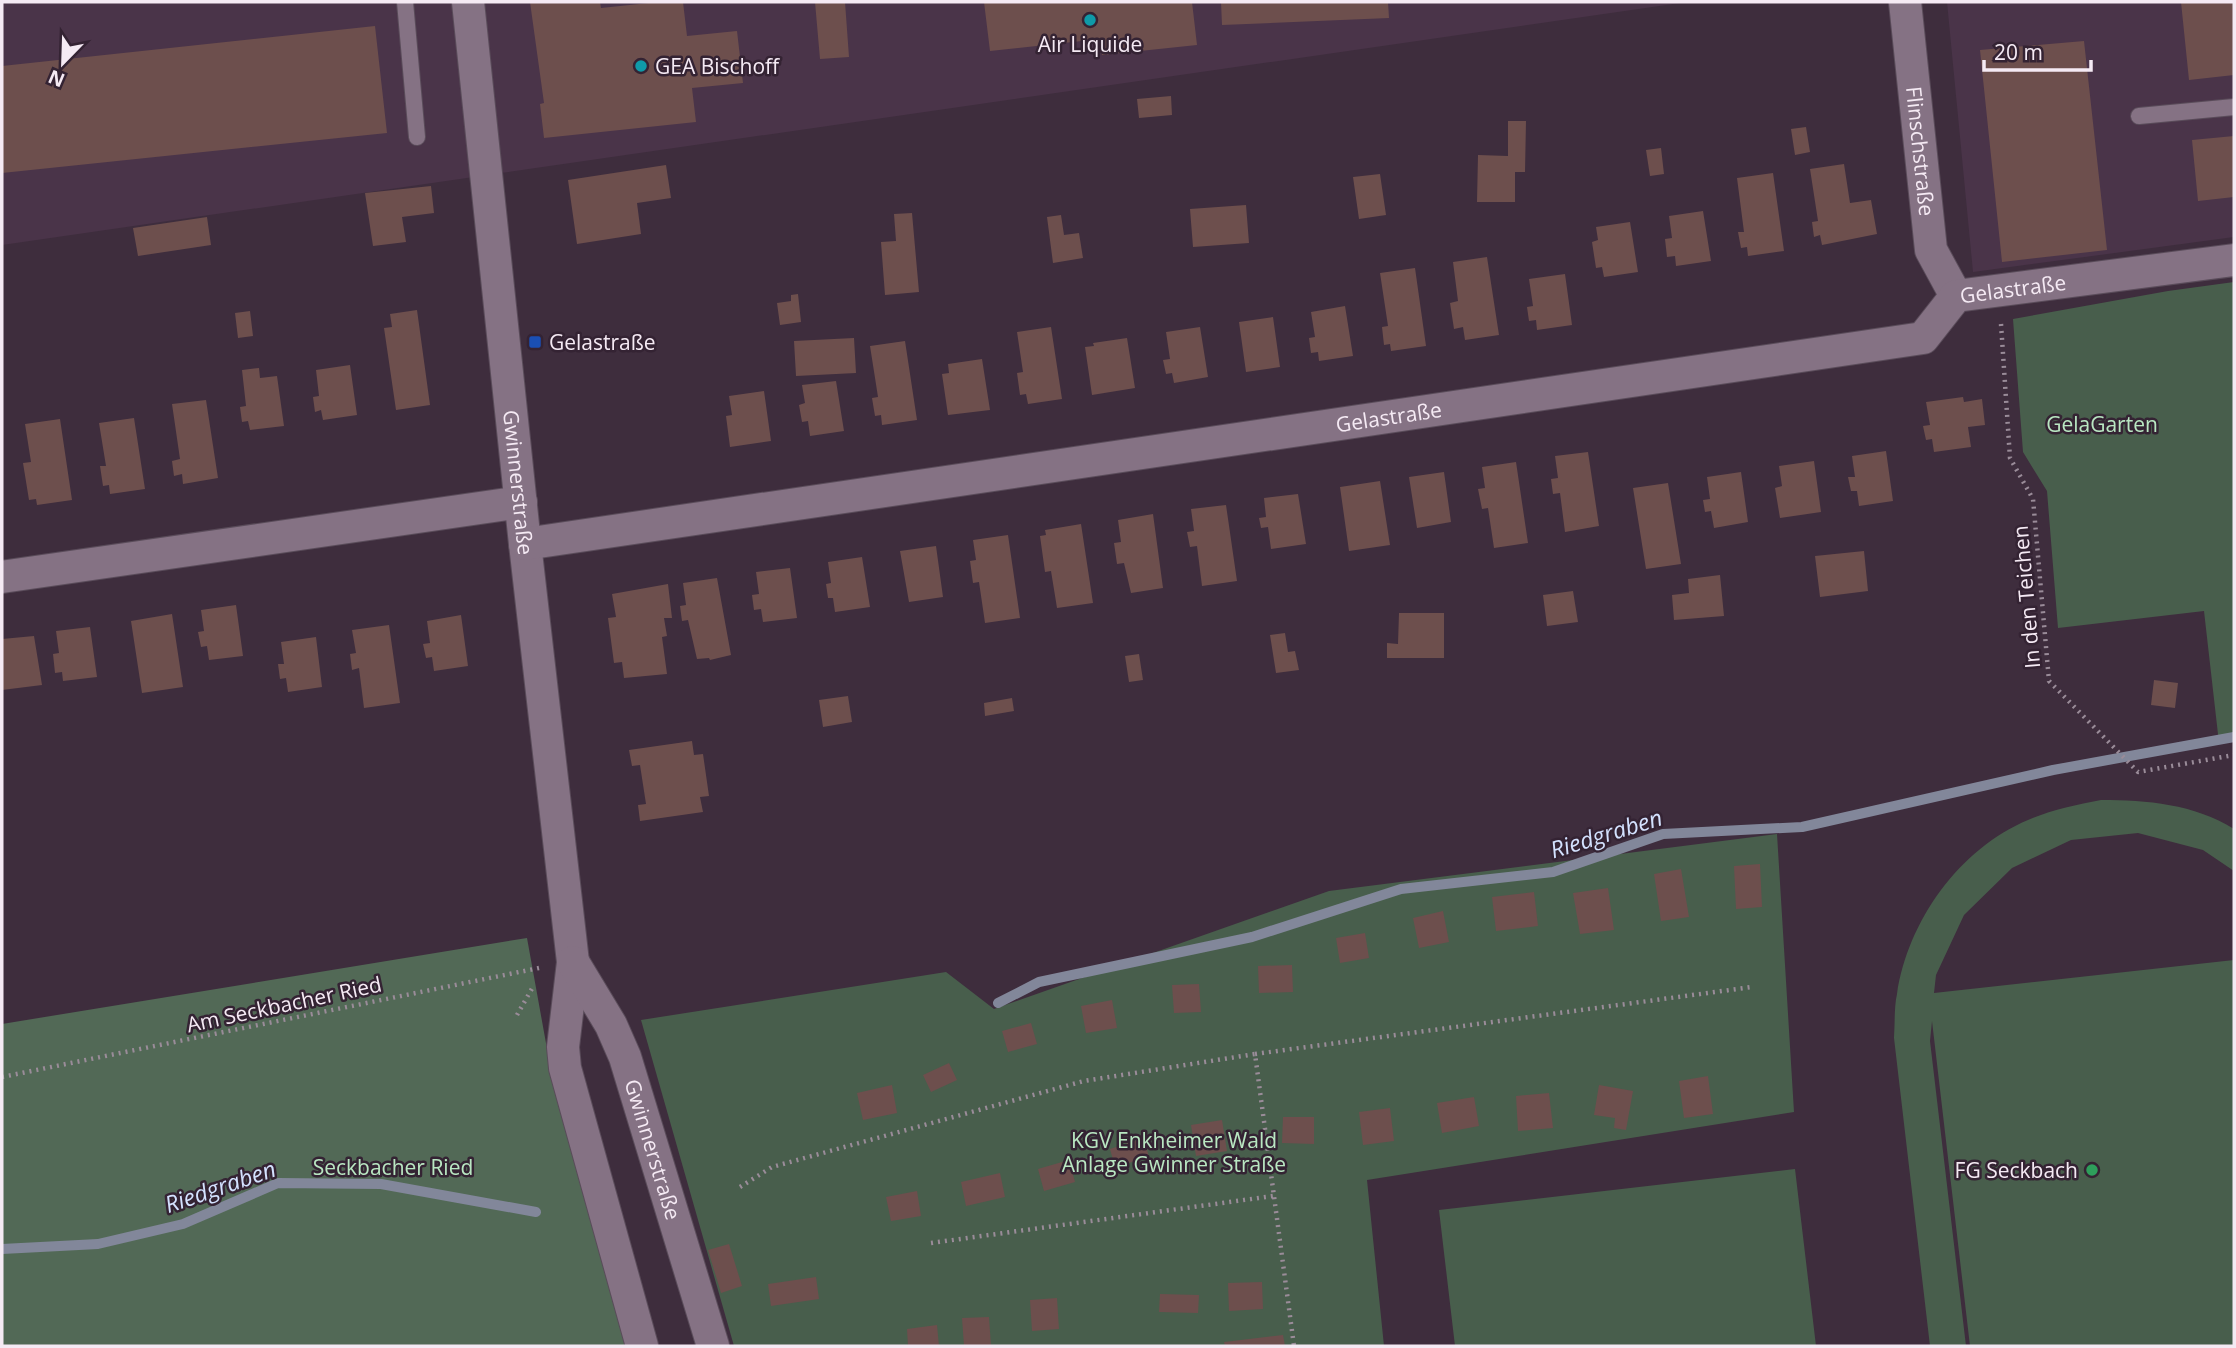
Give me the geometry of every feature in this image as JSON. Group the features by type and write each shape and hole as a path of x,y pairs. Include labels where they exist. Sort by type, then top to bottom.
{"street":[{"name":"Gwinnerstraße","path":"468,2 525,544 565,1068 642,1346"},
{"name":"Flinschstraße","path":"1905,2 1931,250 1956,296"},
{"name":"Gelastraße","path":"525,544 1923,338 1956,296 2234,260"},
{"path":"2,577 521,502"},
{"name":"Gwinnerstraße","path":"559,964 611,1025 625,1057 713,1346"}],"lane":[{"path":"405,2 418,137"},
{"path":"2139,116 2234,107"}],"path":[{"name":"In den Teichen","path":"1999,292 2010,458 2033,499 2049,681 2138,772 2234,755"},
{"path":"517,1015 559,964"},
{"name":"Am Seckbacher Ried","path":"2,1077 559,964"},
{"path":"740,1186 772,1167 1084,1081 1255,1054 1752,987"},
{"path":"1255,1054 1294,1346"},
{"path":"931,1244 1273,1196"}],"shaded area":[{"path":"2,2 1687,2 2,245"},
{"path":"1947,2 2234,2 2234,237 1973,272"}],"green space":[{"name":"GelaGarten","path":"2234,282 2234,740 2219,743 2204,611 2058,628 2047,491 2023,452 2013,319"},
{"name":"FG Seckbach","path":"2101,800 2170,805 2203,814 2234,829 2234,871 2203,850 2138,833 2071,840 2012,868 1964,915 1936,975 1934,993 2234,960 2234,1346 1970,1346 1932,1021 1930,1041 1966,1346 1930,1346 1894,1038 1896,999 1903,967 1912,940 1941,890 1980,849 2028,820"},
{"name":"KGV Enkheimer Wald Anlage Gwinner Straße","path":"1777,834 1794,1112 1367,1180 1384,1346 734,1346 641,1020 946,972 994,1009 1329,891"},
{"name":"Seckbacher Ried","path":"527,938 555,1093 631,1346 2,1346 2,1024"},
{"path":"1795,1169 1816,1346 1455,1346 1439,1210"}],"building":[{"name":"GEA Bischoff","path":"530,2 600,2 601,8 683,2 687,36 737,31 743,83 692,88 696,122 544,138 540,104 544,103"},
{"path":"815,2 845,2 849,57 820,59"},
{"name":"Air Liquide","path":"984,2 1192,2 1197,45 1102,55 1100,39 990,51"},
{"path":"1221,2 1388,2 1389,18 1222,25"},
{"path":"2181,2 2234,2 2234,75 2189,80"},
{"path":"375,26 387,133 2,173 2,66"},
{"path":"2084,41 2107,250 2002,262 1980,50"},
{"path":"1171,96 1172,115 1139,118 1137,99"},
{"path":"1508,121 1526,121 1525,172 1515,172 1515,202 1477,202 1478,155 1508,156"},
{"path":"1806,127 1810,152 1795,155 1791,129"},
{"path":"2234,136 2234,197 2198,201 2192,140"},
{"path":"1661,148 1664,174 1650,176 1646,150"},
{"path":"1844,164 1850,203 1871,200 1877,234 1822,245 1820,235 1814,237 1812,222 1818,221 1810,169"},
{"path":"666,165 671,198 637,203 641,234 577,244 568,180"},
{"path":"1773,173 1784,251 1748,256 1747,247 1741,248 1738,232 1744,232 1737,178"},
{"path":"1380,174 1386,215 1359,219 1353,177"},
{"path":"431,186 434,213 402,217 406,242 373,246 365,193"},
{"path":"1246,205 1249,243 1193,247 1190,209"},
{"path":"1703,211 1711,261 1676,266 1675,256 1667,257 1665,239 1672,238 1669,216"},
{"path":"912,213 919,292 885,295 881,242 896,241 894,214"},
{"path":"1061,215 1064,235 1079,233 1083,258 1053,263 1047,217"},
{"path":"207,217 211,245 138,256 133,228"},
{"path":"1630,222 1638,272 1604,277 1602,267 1596,268 1592,242 1598,240 1596,227"},
{"path":"1487,257 1499,335 1465,340 1463,327 1454,329 1450,303 1458,301 1453,262"},
{"path":"1415,268 1426,346 1391,351 1390,344 1384,345 1382,327 1388,326 1380,273"},
{"path":"1565,274 1572,325 1537,330 1536,320 1529,321 1527,307 1533,306 1529,279"},
{"path":"798,294 801,322 780,325 777,303 791,301 791,295"},
{"path":"1345,306 1353,356 1319,361 1318,352 1311,353 1309,338 1315,337 1311,312"},
{"path":"417,310 430,405 396,410 384,328 392,327 390,314"},
{"path":"250,311 253,336 238,338 235,313"},
{"path":"1273,317 1280,367 1246,372 1239,322"},
{"path":"1051,327 1062,399 1028,404 1026,394 1020,395 1017,373 1023,372 1017,332"},
{"path":"1200,327 1208,377 1174,383 1172,373 1166,374 1163,360 1170,359 1166,332"},
{"path":"854,338 856,373 796,376 794,341"},
{"path":"1127,338 1135,388 1092,395 1085,347 1094,346 1093,343"},
{"path":"905,341 917,420 882,425 881,415 875,416 872,398 878,397 870,346"},
{"path":"982,359 990,410 948,415 942,374 949,373 948,364"},
{"path":"350,365 357,415 323,420 321,410 315,412 313,397 319,396 316,370"},
{"path":"259,368 260,378 277,376 284,426 250,430 248,421 242,422 240,407 246,406 242,370"},
{"path":"836,381 844,431 810,436 808,421 802,422 799,405 805,403 802,385"},
{"path":"764,391 771,441 730,447 726,416 732,415 729,396"},
{"path":"1963,397 1964,402 1982,399 1985,425 1968,427 1971,447 1934,452 1932,439 1926,440 1923,426 1930,425 1926,402"},
{"path":"206,400 218,478 183,484 182,474 174,476 172,461 180,459 172,404"},
{"path":"134,418 145,489 110,494 109,485 103,486 100,466 106,466 99,423"},
{"path":"60,419 72,500 37,505 36,499 29,500 23,463 31,462 25,424"},
{"path":"1886,451 1893,501 1859,506 1857,491 1851,491 1848,477 1855,477 1852,456"},
{"path":"1588,452 1599,526 1565,532 1560,493 1553,494 1551,479 1558,478 1555,456"},
{"path":"1814,461 1821,512 1780,518 1775,488 1782,486 1779,466"},
{"path":"1516,462 1528,543 1494,548 1488,508 1482,509 1478,489 1485,488 1482,467"},
{"path":"1444,472 1451,522 1417,528 1409,477"},
{"path":"1741,472 1748,522 1714,528 1711,511 1705,512 1703,500 1710,499 1707,477"},
{"path":"1380,481 1390,545 1349,551 1340,487"},
{"path":"1668,483 1681,564 1646,569 1633,488"},
{"path":"1298,494 1306,544 1271,549 1268,527 1261,528 1259,518 1266,517 1264,498"},
{"path":"1226,505 1237,581 1202,586 1197,546 1190,547 1187,532 1194,531 1191,509"},
{"path":"1153,514 1163,588 1131,593 1124,563 1117,564 1114,543 1121,542 1118,520"},
{"path":"1081,524 1093,603 1057,608 1051,571 1045,572 1040,536 1046,535 1045,530"},
{"path":"1008,535 1020,618 985,623 979,582 973,583 970,561 976,560 973,540"},
{"path":"936,546 943,597 909,602 900,551"},
{"path":"1864,551 1868,591 1820,597 1815,556"},
{"path":"862,557 870,607 835,612 833,598 828,598 826,584 831,583 828,562"},
{"path":"790,568 797,618 763,622 761,609 754,610 752,595 759,594 756,572"},
{"path":"1720,575 1724,616 1674,620 1672,595 1689,593 1688,579"},
{"path":"717,578 731,655 710,660 697,659 688,620 682,621 680,606 686,605 683,583"},
{"path":"668,584 672,618 664,618 667,636 662,637 667,674 624,678 622,662 614,663 608,618 616,617 612,594"},
{"path":"1573,591 1578,622 1547,626 1543,595"},
{"path":"236,605 243,656 209,660 207,646 201,647 198,632 204,631 201,610"},
{"path":"1399,613 1444,613 1444,658 1387,658 1387,643 1398,644"},
{"path":"172,614 183,687 142,693 131,621"},
{"path":"461,615 468,666 434,671 432,657 426,658 423,644 430,643 427,621"},
{"path":"389,625 400,703 364,708 359,668 352,670 350,654 356,653 352,630"},
{"path":"90,627 97,677 63,681 62,672 55,673 53,654 59,653 56,631"},
{"path":"1285,633 1288,652 1295,651 1299,670 1276,673 1270,635"},
{"path":"34,636 42,685 2,690 2,639"},
{"path":"316,637 322,687 288,692 286,678 280,679 278,664 284,664 281,642"},
{"path":"1139,654 1143,680 1129,682 1125,656"},
{"path":"2154,680 2178,683 2175,708 2151,705"},
{"path":"848,696 852,722 823,727 819,700"},
{"path":"1012,698 1014,711 985,716 984,703"},
{"path":"692,741 694,755 703,754 709,796 700,797 703,812 640,821 638,805 646,804 640,765 632,766 629,750"},
{"path":"1760,864 1762,907 1736,909 1734,866"},
{"path":"1681,869 1689,917 1661,921 1654,874"},
{"path":"1608,888 1614,930 1580,934 1573,893"},
{"path":"1534,892 1538,926 1496,931 1492,897"},
{"path":"1443,911 1449,942 1419,948 1413,918"},
{"path":"1365,933 1369,958 1340,963 1336,938"},
{"path":"1292,965 1293,992 1259,993 1258,966"},
{"path":"1199,984 1201,1012 1174,1013 1172,985"},
{"path":"1112,1000 1117,1028 1086,1033 1081,1006"},
{"path":"1031,1023 1037,1044 1008,1052 1002,1031"},
{"path":"949,1063 957,1080 931,1092 923,1075"},
{"path":"1708,1076 1713,1114 1684,1118 1679,1081"},
{"path":"892,1085 897,1113 863,1120 857,1093"},
{"path":"1599,1085 1633,1091 1626,1130 1614,1128 1615,1118 1594,1115"},
{"path":"1549,1093 1553,1128 1518,1131 1516,1096"},
{"path":"1474,1097 1479,1126 1442,1133 1437,1103"},
{"path":"1390,1108 1394,1141 1363,1145 1359,1112"},
{"path":"1283,1117 1314,1117 1314,1144 1282,1143"},
{"path":"1222,1120 1227,1151 1196,1156 1191,1125"},
{"path":"1144,1138 1149,1157 1115,1167 1110,1149"},
{"path":"1069,1160 1075,1182 1044,1191 1038,1169"},
{"path":"1000,1173 1005,1197 966,1206 961,1182"},
{"path":"917,1191 921,1216 891,1221 886,1197"},
{"path":"729,1244 742,1286 721,1293 708,1250"},
{"path":"816,1277 819,1299 771,1306 768,1284"},
{"path":"1262,1282 1263,1309 1229,1311 1228,1283"},
{"path":"1160,1294 1199,1295 1198,1313 1159,1312"},
{"path":"1057,1298 1059,1329 1032,1331 1030,1300"},
{"path":"989,1317 991,1346 964,1346 962,1318"},
{"path":"937,1325 939,1346 908,1346 907,1329"},
{"path":"1283,1335 1285,1346 1225,1346 1224,1342"}],"waterway":[{"name":"Riedgraben","path":"998,1003 1039,982 1252,937 1401,889 1553,872 1663,834 1802,827 2053,770 2234,737"},
{"name":"Riedgraben","path":"2,1249 98,1244 183,1224 278,1183 381,1184 536,1212"}],"place":[{"name":"Air Liquide","path":"1090,20"},
{"name":"GEA Bischoff","path":"641,66"},
{"name":"Gelastraße","path":"535,342"},
{"name":"FG Seckbach","path":"2092,1170"}]}
